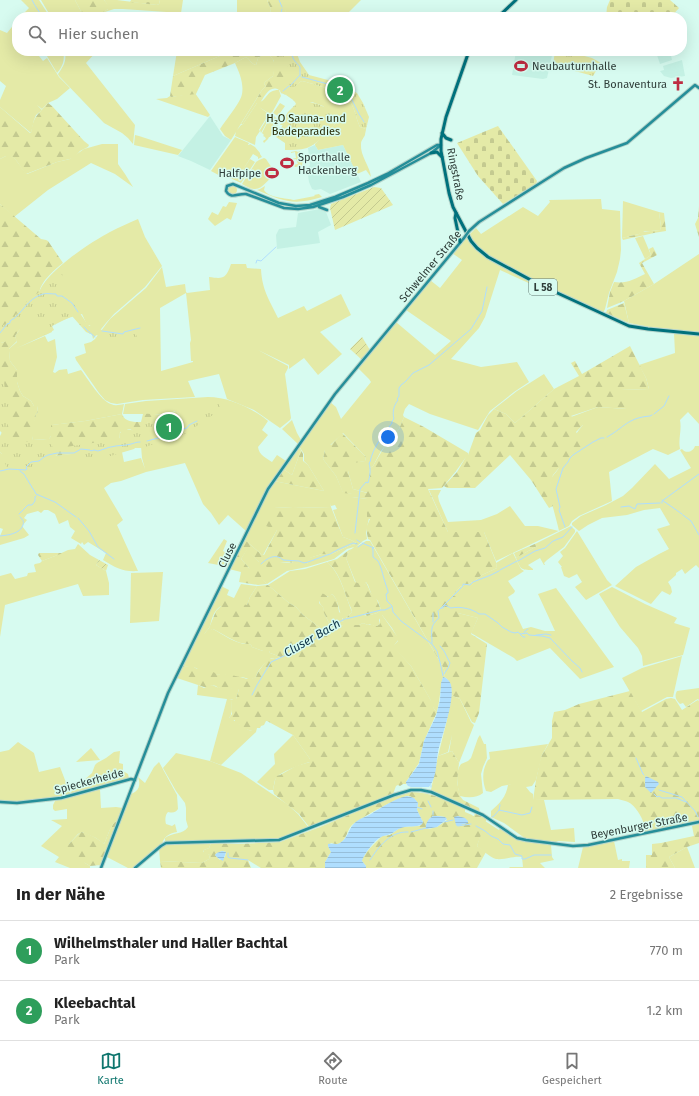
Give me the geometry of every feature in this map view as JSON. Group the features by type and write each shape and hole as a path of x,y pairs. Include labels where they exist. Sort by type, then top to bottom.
{"main road":[{"path":"503,12 516,0"},
{"name":"Ringstraße","path":"468,56 450,105 442,133 441,145 442,158 451,201 468,237 480,251 492,259 535,282 632,326 652,330 699,334"},
{"name":"Schwelmer Straße","path":"247,531 273,482 328,403 469,231 479,222 564,168 627,143 694,85 699,88"},
{"path":"442,133 446,138 451,140"},
{"path":"327,202 291,206 273,201 234,184 228,185 226,190 227,194 231,196 236,194 246,194 273,205 288,208 302,209 317,206 366,188 437,145 441,145"},
{"path":"380,179 431,153 441,145"},
{"path":"431,153 437,152 442,158"},
{"path":"317,206 327,210"},
{"path":"456,213 455,218 460,242"},
{"name":"Cluse","path":"101,868 168,692 247,531"},
{"name":"Spieckerheide","path":"0,802 17,803 61,798 131,779 135,780"},
{"name":"Beyenburger Straße","path":"134,868 166,843 279,840 394,795 411,790 435,794 480,813 512,836 519,839 573,846 583,846 699,822"}],"shaded area":[{"path":"515,56 552,56 547,78 543,79 512,75"},
{"path":"657,56 671,56 672,60 660,64"},
{"path":"682,60 685,76 671,78 664,76 660,71 664,70 663,66"},
{"path":"210,116 223,136 231,140 210,170 178,156"},
{"path":"315,145 318,150 343,145 361,182 330,194 321,189 312,189 309,182 307,169 310,165 308,148"},
{"path":"320,209 326,212 331,225 318,232 320,243 277,249 276,235 279,229 296,227 298,213"}],"green space":[{"path":"21,0 39,0 47,12 25,12 29,8"},
{"path":"41,0 75,0 81,12 48,12"},
{"path":"75,0 104,0 109,6 108,9 103,12 81,12"},
{"path":"104,0 117,0 157,5 159,4 160,0 183,0 181,12 114,9 104,12 108,9"},
{"path":"131,0 160,0 159,4 157,5 130,2"},
{"path":"237,0 267,0 271,9 270,12 237,12"},
{"path":"267,0 286,0 285,12 270,12 271,9"},
{"path":"274,0 285,0 285,12 274,12"},
{"path":"286,0 361,0 349,12 285,12"},
{"path":"610,0 670,0 679,8 675,12 606,12"},
{"path":"12,27 12,56 39,56 43,61 47,58 59,77 70,88 42,109 37,105 42,110 36,115 31,133 0,107 0,100 6,86 0,81 0,30 7,33"},
{"path":"47,56 64,56 61,68 57,73"},
{"path":"65,56 92,56 86,63 135,125 133,144 122,133 104,123 59,76 58,74 65,61"},
{"path":"176,56 220,56 173,76"},
{"path":"220,56 261,56 258,58 256,65 246,57 205,75 196,94 171,97 173,76"},
{"path":"261,56 270,56 272,58 274,63 273,76 265,82 264,84 266,86 237,130 243,124 257,103 261,102 271,92 274,90 279,90 281,96 261,133 260,130 270,114 259,107 269,114 259,130 260,131 256,137 255,145 235,136 236,132 231,140 225,136 220,129 236,106 242,94 242,82 235,63 246,57 256,65 258,58"},
{"path":"270,56 281,56 299,83 293,89 297,97 310,101 284,125 280,125 288,112 296,104 293,100 295,96 292,95 290,97 276,89 270,90 260,103 257,103 243,124 241,124 266,86 264,84 265,82 273,76 274,61"},
{"path":"279,56 298,56 309,75 343,84 343,86 357,93 369,117 366,129 360,127 353,106 349,100 335,91 302,81 286,95 281,93 280,91 289,84 290,79 289,70"},
{"path":"554,56 584,56 601,63 593,76 553,65"},
{"path":"302,81 335,91 349,100 353,106 360,127 366,129 361,143 361,148 371,177 366,170 357,174 343,145 318,150 315,144 336,123 338,119 329,113 323,106 312,102 299,104 286,95"},
{"path":"195,93 210,115 208,117 156,99 167,98 170,96"},
{"name":"H₂O Sauna- und Badeparadies","path":"304,101 327,108 330,110 329,113 338,119 325,135 311,146 302,149 285,150 285,143 276,137 291,110 300,102"},
{"path":"48,103 89,145 80,151 74,158 57,162 26,174 13,157 6,156 0,159 0,107 31,133 35,119"},
{"path":"280,103 285,106 278,116 273,113"},
{"path":"272,114 280,123 276,121 275,123 278,125 264,143 263,141 266,139 262,133"},
{"path":"498,126 537,181 536,184 503,204 478,176 457,143"},
{"path":"135,135 182,150 178,155 134,145"},
{"path":"235,137 249,143 248,145 250,144 255,147 262,157 258,159 258,157 253,154 238,177 250,159 255,162 241,183 230,178 224,178 211,171"},
{"path":"102,144 118,144 118,164 133,187 115,174 91,163 48,190 14,217 0,204 0,159 9,155 15,159 27,174 57,162 70,159 84,149"},
{"path":"300,151 302,166 295,167 293,165 298,164 296,159 291,160 296,158 295,152 291,152"},
{"path":"264,158 272,168 275,175 263,186 257,189 242,184 256,162"},
{"path":"230,185 234,185 237,190 234,195 230,195 227,192 227,188"},
{"path":"265,186 264,190 266,193 278,197 294,200 319,194 322,197 296,202 288,201 274,197 257,190"},
{"path":"374,187 381,188 393,205 335,230 330,208 331,204"},
{"path":"601,199 602,209 620,211 621,250 617,272 603,313 536,282 487,255 477,247 468,236 476,228 481,234 523,207 538,216 550,202 549,200"},
{"path":"623,201 659,212 660,230 645,231 622,238"},
{"path":"229,202 237,203 231,220 227,218 215,226 208,219 212,212 218,215 223,206 226,207"},
{"path":"0,204 41,239 48,241 63,263 48,276 42,284 39,293 0,334"},
{"path":"699,206 699,237 695,224 698,218"},
{"path":"659,212 664,213 666,231 623,240 622,238 639,234 641,232 660,230"},
{"path":"138,219 145,237 162,266 145,287 114,314 93,339 90,325 87,325 82,314 51,326 52,332 17,348 45,336 48,342 55,339 57,357 53,372 55,373 59,370 67,369 68,374 81,370 103,399 114,405 124,404 122,414 52,425 51,436 49,439 33,440 32,431 36,414 38,412 37,406 34,406 31,401 23,396 20,391 17,382 17,370 10,361 9,349 17,342 15,336 20,329 4,342 0,343 0,334 39,293 50,276 70,258 92,243 113,230"},
{"path":"467,236 476,250 487,258 534,283 533,285 500,270 485,317 479,328 451,359 481,367 517,362 529,382 490,411 478,430 430,414 409,404 405,409 403,415 404,417 399,429 381,451 373,466 370,468 368,493 353,489 348,471 348,463 365,461 366,457 343,433 325,450 323,459 336,476 343,492 352,494 352,497 367,499 367,517 369,518 366,532 367,539 356,547 366,541 370,541 444,669 445,677 443,677 437,712 411,666 393,647 398,641 396,635 382,615 379,620 380,624 377,626 363,623 359,625 343,625 331,629 338,623 344,621 335,597 332,594 329,597 326,596 319,600 319,603 323,607 330,625 323,630 268,585 290,571 305,569 327,562 332,566 339,578 352,612 346,618 360,615 367,616 377,613 381,610 378,601 371,593 366,582 364,586 356,583 346,558 348,553 354,547 347,549 334,559 287,571 267,584 241,559 247,549 259,562 307,564 309,558 322,554 332,554 349,546 358,544 343,537 333,510 337,509 335,505 331,506 330,503 331,507 274,507 277,530 263,555 244,539 274,481 324,491 304,461 304,454 299,446 330,402 336,407 341,419 371,382 358,368 396,322 435,355 451,341 406,310 430,280 440,288 462,260 452,253"},
{"path":"643,236 651,255 645,259 635,238"},
{"path":"653,247 657,255 642,263 654,284 624,301 607,308 610,292 614,282 626,282 645,274 639,263 651,255 649,249"},
{"path":"699,254 699,332 650,327 629,323 624,301 654,284"},
{"path":"231,264 246,264 247,268 261,269 264,289 278,318 304,306 307,311 341,294 351,315 320,332 342,354 318,375 304,358 289,369 289,365 258,350 288,366 285,374 291,418 290,420 280,428 254,410 227,399 219,374 188,381 195,397 143,400 117,404 105,400 76,360 75,357 86,353 84,344 95,339 110,319 146,288 162,267 166,287 185,284 187,293 210,290 209,277 223,277 226,275","holes":["186,293 191,340 191,361 193,362 161,371 160,308"]},
{"path":"64,265 59,294 73,303 88,325 102,330 125,329 134,332 137,336 136,340 132,343 91,334 86,332 72,316 52,326 54,330 45,335 33,319 19,328 6,341 0,343 0,327 10,321 28,300 38,293 54,273"},
{"path":"624,303 629,323 606,313 607,310"},
{"path":"21,326 15,336 17,341 9,349 10,361 17,370 17,382 23,396 31,401 34,406 37,406 38,412 36,414 32,437 33,440 49,439 51,436 51,425 85,421 122,414 127,420 132,422 141,422 143,414 164,414 176,411 182,418 183,423 171,424 165,421 153,424 152,422 148,422 141,430 133,431 128,429 120,432 119,446 79,453 77,456 74,454 53,456 51,450 2,454 0,452 0,436 2,432 0,422 0,343 4,342"},
{"path":"674,333 699,336 699,424 688,412 680,420 680,449 668,455 653,449 609,472 612,501 579,516 572,521 569,526 559,531 552,502 550,484 552,477 559,468 575,435 583,425 571,417 598,407 626,409 620,390 649,389 646,378 639,365 675,353"},
{"path":"362,337 370,350 362,360 350,349"},
{"path":"630,346 646,378 649,389 621,390 627,409 598,407 571,416 584,424 576,432 587,446 558,469 553,475 550,485 553,506 549,508 531,480 510,455 475,488 447,488 444,486 457,472 466,457 442,488 428,489 448,532 484,532 496,562 497,568 482,575 473,582 460,587 453,595 465,603 458,613 478,618 471,634 487,644 479,713 475,723 472,722 460,699 451,695 451,685 445,677 444,669 370,540 368,539 366,528 370,519 367,518 367,499 352,497 352,494 343,493 336,476 323,459 325,450 323,448 326,444 331,445 342,433 366,457 365,461 348,464 348,471 353,489 367,493 370,468 373,466 386,444 399,429 404,417 468,453 468,455 476,433 480,430 488,415 494,409 506,414 515,423 554,389 579,376 571,363 575,361 582,374"},
{"path":"544,374 554,389 515,423 506,414 494,409 517,391"},
{"path":"0,380 4,381 9,407 7,433 8,441 30,442 30,440 40,441 52,438 52,449 120,438 121,430 139,429 146,423 183,423 209,403 217,403 220,405 220,408 217,412 185,434 142,448 135,448 107,457 88,466 75,451 61,451 53,453 35,465 31,471 21,473 20,471 8,469 3,458 2,433 0,431"},
{"path":"215,397 230,400 244,406 268,421 262,430 268,435 258,447 259,450 263,456 272,462 277,455 286,461 268,488 246,531 228,515 219,525 203,504 185,463 146,472 111,483 104,488 123,520 117,525 138,571 120,569 103,560 106,553 88,542 84,545 82,542 81,544 71,538 75,531 70,527 68,520 59,524 55,514 48,510 44,510 41,513 38,511 27,514 24,518 27,520 22,526 29,535 24,538 0,545 0,536 3,529 0,528 0,452 2,454 51,450 56,456 79,453 119,446 120,433 126,430 133,431 148,422 165,421 171,424 183,423 175,411 168,414 123,414 125,404 146,401","holes":["141,446 145,469 141,458 124,462 122,452"]},
{"path":"292,420 301,440 298,444 282,429"},
{"path":"299,446 301,450 292,475 283,469"},
{"path":"695,446 699,446 699,568 696,565 685,574 682,569 676,573 676,575 668,582 672,592 670,595 662,591 651,604 615,586 636,567 669,549 657,529 670,525 660,508 644,510 627,515 602,518 579,531 572,525 572,523 581,516 623,496 655,464 669,479 691,468 680,450 682,449 689,452 693,450"},
{"path":"301,450 303,454 303,461 308,465 324,491 274,481 283,469 292,475"},
{"path":"429,490 441,490 438,496 439,501 448,522 481,520 497,514 510,506 525,526 538,526 559,531 496,561 484,532 448,532"},
{"path":"274,507 331,507 343,537 358,544 349,546 332,554 322,554 310,558 304,566 283,562 278,564 272,570 259,562 247,550 241,559 249,568 260,571 262,579 267,584 258,585 239,582 241,572 229,569 244,539 264,555 277,530 266,526"},
{"path":"571,526 575,532 564,547 544,563 545,565 540,558 528,565 533,570 526,570 520,567 516,558 537,546 537,543"},
{"path":"577,531 607,580 612,585 586,600 575,587 582,582 577,574 569,578 564,576 562,567 558,562 563,556 560,552 565,548"},
{"path":"224,539 227,541 223,551 233,557 229,567 208,563"},
{"path":"537,543 537,546 516,558 514,553"},
{"path":"78,544 90,555 99,560 96,565 106,571 109,583 109,595 83,596 78,584 5,605 0,637 0,576 11,573 15,579 27,576 28,573 36,572 35,564 68,550 75,549"},
{"path":"354,548 348,553 346,558 355,582 364,585 366,582 371,593 375,595 381,610 367,616 365,614 347,619 346,618 352,612 351,608 339,577 327,562 337,559"},
{"path":"39,553 63,553 42,561 38,555"},
{"path":"513,553 521,569 524,571 508,581 515,591 508,597 523,629 531,627 545,631 555,631 538,594 556,588 614,667 580,679 550,648 517,661 471,633 478,618 458,613 453,595 460,587 473,582 482,575 497,568 496,563"},
{"path":"99,560 108,565 106,571 96,565"},
{"path":"163,572 159,621 130,623 131,573"},
{"path":"241,584 257,586 247,605 221,606 215,612 210,627 204,634 213,629 235,641 249,644 252,647 263,651 269,651 270,653 281,657 275,659 271,658 260,669 256,677 252,679 242,677 237,678 224,674 218,675 194,667 182,666 221,586 229,590 227,595 234,598"},
{"path":"268,585 323,630 330,625 324,613 323,607 320,604 318,597 320,593 328,597 332,594 334,596 339,612 342,614 342,619 344,620 335,625 332,629 343,625 359,625 363,623 377,626 380,624 380,615 382,615 399,639 394,647 411,666 437,712 424,741 419,763 406,782 407,784 396,786 393,794 310,828 299,814 274,794 273,790 276,776 296,766 310,762 310,759 293,735 267,721 260,728 257,728 256,732 252,732 240,727 240,725 235,724 235,720 232,721 229,719 232,714 232,700 236,699 239,689 223,687 218,688 212,685 207,688 177,678 182,666 194,667 197,669 200,668 214,672 218,675 226,674 251,679 256,677 268,658 275,659 281,657 270,653 269,651 263,651 252,647 249,644 235,641 213,629 207,635 204,634 209,628 216,611 224,600 247,605 257,586"},
{"path":"612,587 677,618 674,623 690,628 683,655 643,666 642,656 638,648 620,627 599,594"},
{"path":"682,656 673,697 667,697 641,711 622,678 642,668"},
{"path":"198,685 204,688 212,685 219,688 222,686 239,689 236,699 229,700 232,700 231,715 229,718 246,729 256,732 221,765 210,761 227,699 197,695"},
{"path":"699,688 699,700 696,700 686,707 683,703 680,704 676,696 677,691"},
{"path":"630,691 642,712 666,699 671,698 675,699 682,710 696,701 699,701 699,821 646,832 644,830 647,830 646,824 644,824 642,818 633,806 628,802 618,799 533,800 540,761 552,738 552,721 554,712"},
{"path":"451,695 460,699 471,722 474,725 459,763 452,751 449,752 452,735 448,752 438,756 447,720"},
{"path":"293,735 310,759 310,762 282,773 276,778 273,790 269,790 257,782 275,764 274,754"},
{"path":"480,735 484,744 486,744 487,758 481,774 483,793 472,797 460,796 457,784 459,767 471,758"},
{"path":"18,742 34,753 39,772 60,767 70,793 92,773 97,763 114,752 120,751 119,763 123,764 123,771 128,774 129,778 107,785 103,771 106,785 61,797 17,803 0,801 0,752 9,750"},
{"path":"548,744 542,755 536,780 532,786 526,787 533,794 533,800 544,800 551,830 574,828 575,842 526,839 504,823 491,817 491,811 502,800 508,785 512,784 502,786 491,792 486,791 483,775 486,764 490,759 489,752"},
{"path":"91,748 100,760 76,762"},
{"path":"452,751 459,763 457,782 460,796 463,800 479,808 480,812 431,790 438,756"},
{"path":"176,753 210,761 241,773 287,804 298,814 309,828 279,839 165,842 165,838 168,836 186,830 188,827 185,803 176,791 163,768"},
{"path":"159,762 177,795 178,809 171,813 168,812 165,819 166,824 172,826 175,824 177,832 168,835 162,844 133,868 128,868 107,857 131,794 139,787 138,777 145,783 154,767"},
{"path":"100,789 101,808 123,808 118,820 111,827 104,844 96,838 82,832 78,834 69,844 85,863 90,866 90,868 70,868 55,862 59,857 41,846 62,826 51,820 67,819 67,809 55,811 53,809 56,799"},
{"path":"408,792 424,793 451,802 465,809 465,812 473,816 475,813 487,818 477,846 486,852 477,868 366,868 362,859 369,849 382,836 390,835 401,827 419,826 423,822 417,810 418,803 413,798 408,796 388,804 363,818 352,825 346,837 342,841 338,844 331,843 328,846 331,852 325,862 325,868 261,868 248,860 251,868 161,868 160,861 202,863 209,859 210,855 203,853 204,850 209,848 211,843 238,844 280,842 391,797","holes":["433,816 445,817 447,820 437,827 429,829 426,826 430,818","222,851 226,852 225,857 220,860 215,855"]},
{"path":"118,820 101,865 90,866 67,850 67,846 81,832 93,836 104,844 111,827"},
{"path":"485,821 499,830 500,828 519,840 551,845 552,857 554,860 540,863 545,868 509,868 523,867 522,857 496,859 477,846"},
{"path":"699,824 699,843 687,847 669,857 675,868 646,868 646,855 652,855 652,844 694,836 692,826"},
{"path":"614,841 618,860 622,859 622,861 630,861 629,868 578,868 583,847"},
{"path":"211,843 209,848 203,852 210,855 209,859 202,863 160,861 159,848 165,844"},
{"path":"687,847 695,868 675,868 669,857"}],"water":[{"path":"443,677 451,684 452,692 448,718 438,752 434,779 429,787 411,787 408,786 406,782 419,764 424,741 436,716"},
{"path":"646,776 659,784 651,793 645,787"},
{"path":"407,796 414,798 418,803 417,810 423,822 422,824 401,828 388,835 382,836 376,841 363,858 362,861 366,868 325,868 325,862 331,852 328,844 340,843 343,841 354,823 393,801"},
{"path":"433,816 445,817 447,819 437,827 426,829 427,822"},
{"path":"458,816 465,818 468,823 457,826 454,817"},
{"path":"222,851 226,852 223,861 215,855"}],"waterway":[{"path":"32,0 39,12"},
{"path":"279,0 282,7"},
{"path":"292,56 300,67 300,76"},
{"path":"290,86 300,75"},
{"path":"302,77 335,86 347,92 364,122"},
{"path":"283,91 289,86"},
{"path":"256,263 257,260 261,261 276,247"},
{"path":"355,533 360,489 366,482 368,483 370,473 369,463 373,451 394,419 393,411 398,400 399,388 413,373 429,365 471,329 482,311 487,287"},
{"path":"0,333 32,299 43,294 56,294 57,296 62,296 72,303 78,312"},
{"path":"84,327 95,337"},
{"path":"102,331 123,334 124,332 140,328"},
{"path":"654,414 664,406 669,396"},
{"path":"607,437 631,421 652,415"},
{"path":"147,441 187,428 189,425 197,421"},
{"path":"565,527 559,510 560,507 556,489 563,468 573,455 593,442 604,438"},
{"path":"0,471 9,469 26,470 26,467 31,462 39,461 48,455 57,453 74,453 81,449 98,451 110,447 140,442"},
{"path":"20,471 24,474 36,494 55,502 76,517"},
{"path":"662,503 662,501 699,474"},
{"path":"19,514 28,505 32,505 36,496"},
{"path":"662,500 682,514"},
{"path":"621,507 629,506 635,509 637,504 660,503"},
{"path":"683,515 691,521 699,535"},
{"path":"0,536 13,534 19,530 23,525 23,520 20,517"},
{"path":"78,518 89,531 98,547 114,559"},
{"path":"518,561 535,551 545,548 553,541 563,537 572,527"},
{"path":"261,564 269,558 275,557 283,560 299,561 304,563 330,554 353,543 357,544"},
{"path":"362,543 374,548 372,549 373,557 378,561 381,567 388,591 386,594 387,601 392,606 393,612 401,621 432,644 437,651 443,676"},
{"path":"358,547 364,543"},
{"path":"500,570 517,561"},
{"path":"439,610 463,586 463,584 470,585 473,582 499,571"},
{"path":"441,608 445,605 451,608 458,607 470,609 479,614 485,614 511,632 518,632 520,634 527,633 529,635 550,638 580,668 582,672"},
{"name":"Cluser Bach","path":"346,619 385,610 391,607"},
{"path":"432,643 432,627 439,618 438,611"},
{"path":"433,613 433,622"},
{"name":"Cluser Bach","path":"252,695 271,662 314,640 329,627 345,619"},
{"path":"524,632 528,629"},
{"path":"520,634 525,637"},
{"path":"536,635 551,635"},
{"path":"440,646 450,663 444,674"},
{"path":"636,758 644,775"},
{"path":"659,790 682,797 695,811 698,817"},
{"path":"654,794 657,797 676,798 686,802"},
{"path":"428,801 431,807"},
{"path":"499,810 500,805"},
{"path":"417,807 422,809"},
{"path":"492,817 499,810 522,815 530,813 532,807"},
{"path":"444,822 453,820"},
{"path":"458,826 471,824"},
{"path":"476,826 498,839 503,844 510,845 515,854 522,856 522,859 534,855 551,855"},
{"path":"411,832 426,828"},
{"path":"370,860 386,840 396,834 408,832"},
{"path":"228,853 228,857 230,858 248,860"}],"place":[{"name":"Neubauturnhalle","path":"521,66"},
{"name":"St. Bonaventura","path":"678,84"},
{"name":"Kleebachtal","path":"340,90"},
{"name":"Sporthalle Hackenberg","path":"287,163"},
{"name":"Halfpipe","path":"272,173"},
{"name":"Wilhelmsthaler und Haller Bachtal","path":"169,427"}]}
